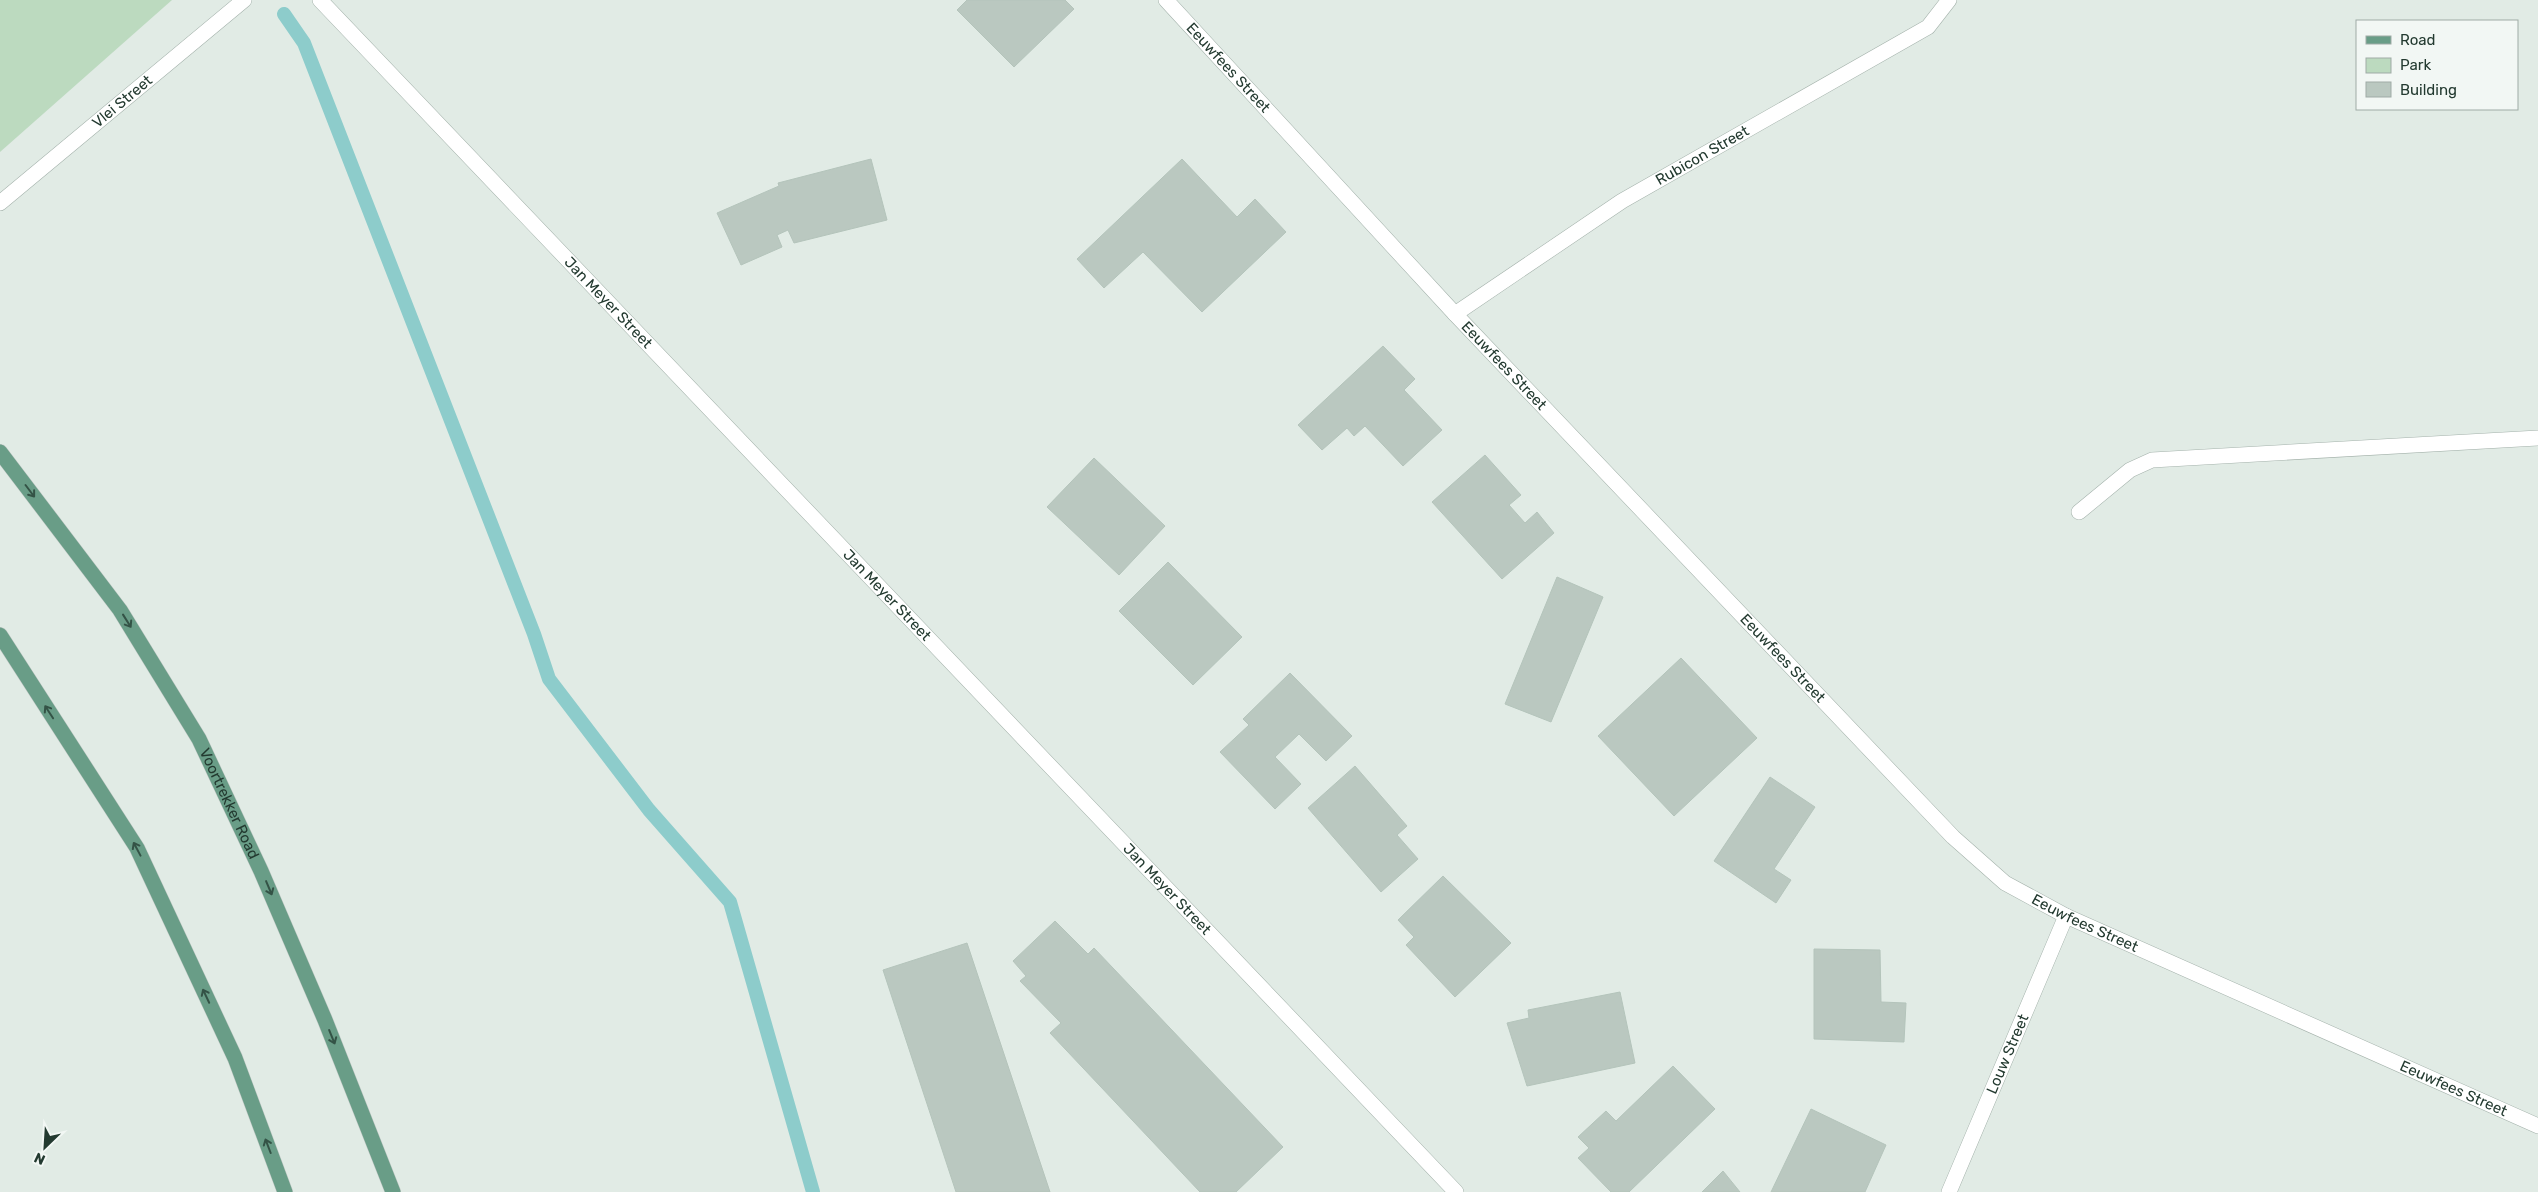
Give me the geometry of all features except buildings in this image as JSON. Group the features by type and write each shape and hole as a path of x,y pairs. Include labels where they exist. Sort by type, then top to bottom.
{"main road":[{"name":"Voortrekker Road","path":"0,452 120,610 199,739 261,871 306,976 393,1192"},
{"path":"0,635 137,848 235,1058 285,1192"}],"street":[{"name":"Vlei Street","path":"0,203 244,0"},
{"name":"Jan Meyer Street","path":"320,0 1456,1192"},
{"name":"Eeuwfees Street","path":"1166,0 1455,314 1953,837 2005,883 2066,916 2538,1126"},
{"name":"Rubicon Street","path":"1455,314 1622,201 1928,26 1949,0"},
{"path":"2079,512 2130,470 2152,460 2538,438"},
{"name":"Louw Street","path":"1949,1192 2066,916"}],"green space":[{"path":"0,0 172,0 0,152"}],"waterway":[{"path":"284,14 304,43 534,634 549,679 649,810 730,902 813,1192"}]}
